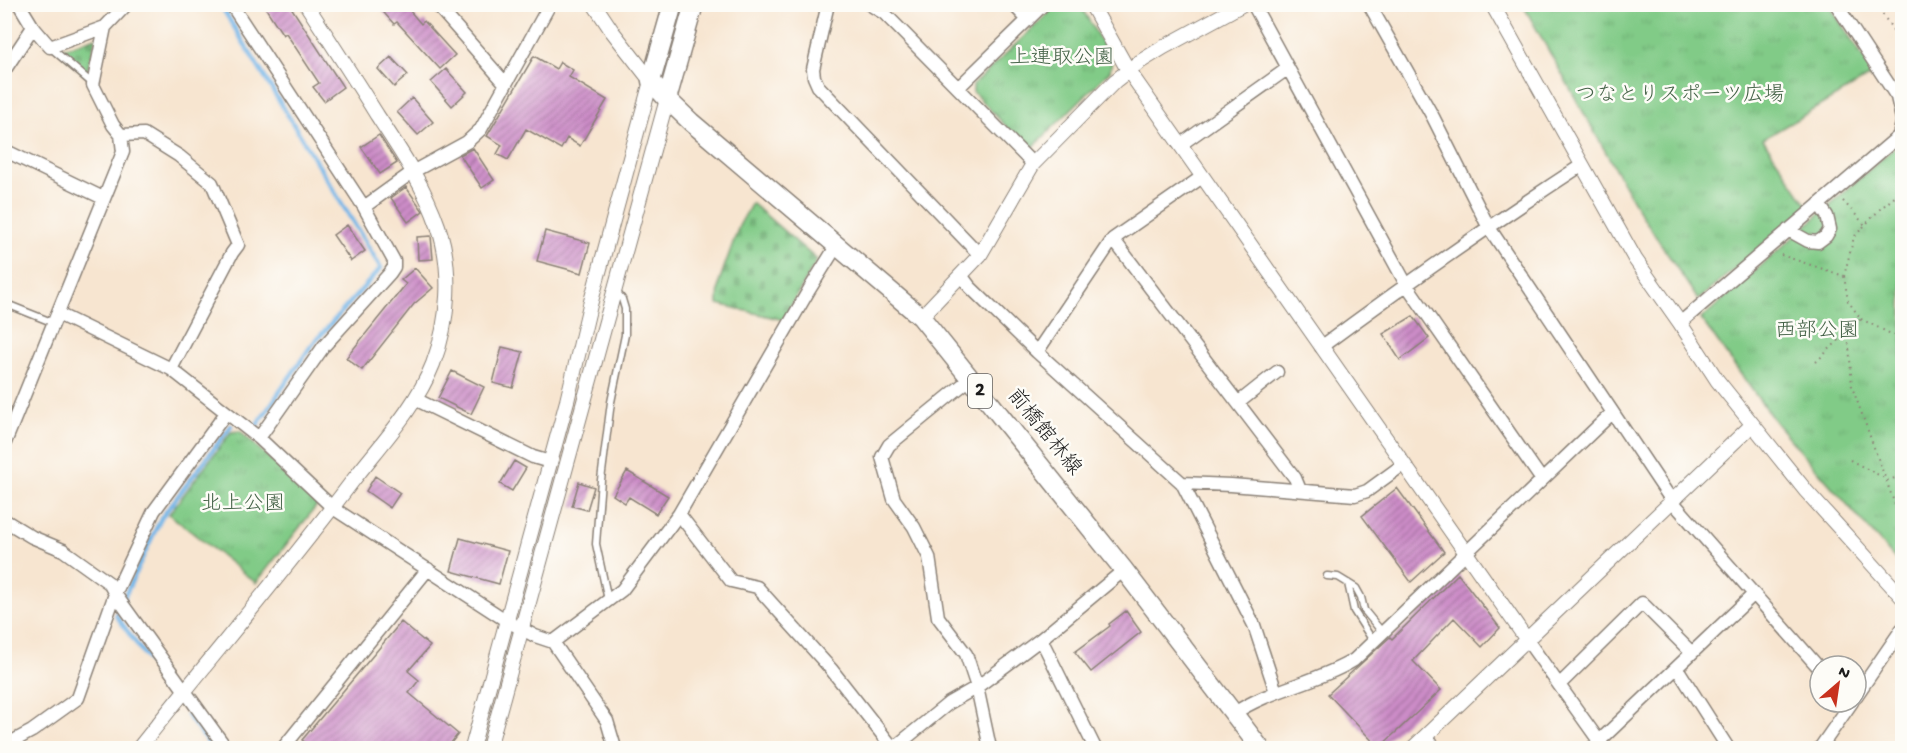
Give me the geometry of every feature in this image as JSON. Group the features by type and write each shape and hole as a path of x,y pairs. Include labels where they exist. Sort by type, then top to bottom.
{"main road":[{"path":"651,81 673,4"},
{"path":"667,99 694,4"},
{"name":"前橋館林線","path":"651,81 691,122 921,317 1124,570 1260,748"}],"street":[{"path":"19,4 33,27 50,47 105,27 127,4"},
{"path":"231,4 364,207 394,261 394,267 324,346 259,438"},
{"path":"139,748 333,508 415,399 434,362 442,333 447,303 447,280 439,226 414,171 306,4"},
{"path":"436,4 505,83"},
{"path":"364,207 414,171 467,142 481,129 550,4"},
{"path":"472,748 651,81 594,4"},
{"path":"828,4 813,69 813,77 818,86 980,255"},
{"path":"869,4 884,13 1033,164"},
{"path":"1013,4 1028,20"},
{"path":"958,88 1044,4"},
{"path":"1091,4 1128,70 1559,685 1599,746 1754,594"},
{"path":"921,317 980,255 1033,164 1115,81 1164,47 1244,4"},
{"path":"1253,4 1406,284 1542,480"},
{"path":"1369,4 1433,117 1488,226 1612,412 1672,501 1808,655"},
{"path":"1492,4 1635,259 1717,380 1832,521 1902,597"},
{"path":"1680,323 1899,136 1902,121 1897,97 1836,4"},
{"path":"4,71 33,27"},
{"path":"4,445 123,152 121,135 113,125 93,85 105,27"},
{"path":"1180,145 1287,69"},
{"path":"489,748 667,99"},
{"path":"121,135 144,134 179,156 212,183 238,244 171,369"},
{"path":"4,150 103,198"},
{"path":"1321,347 1488,226 1582,165"},
{"path":"1037,352 1113,239 1202,177"},
{"path":"1788,230 1808,241 1818,242 1826,236 1830,229 1827,216 1819,204"},
{"path":"1113,239 1295,478 1300,490"},
{"path":"553,642 622,590 679,514 837,245"},
{"path":"961,275 970,287 1037,352 1182,483 1254,625 1276,692"},
{"path":"56,319 171,369 259,438 333,508 507,621 535,636 553,642 607,721 615,748"},
{"path":"1238,403 1277,372"},
{"path":"971,378 889,445 882,457 894,499 914,527 929,557 938,617 966,654 990,748"},
{"path":"415,399 533,457 550,462"},
{"path":"1233,714 1276,692 1339,669 1353,660 1612,412"},
{"path":"4,746 32,731 78,698 115,594 154,511 226,414"},
{"path":"1413,748 1752,425"},
{"path":"1182,483 1355,495 1362,494 1404,464"},
{"path":"679,514 731,581 757,587 831,669 893,748 949,703 976,687 1041,639 1124,570"},
{"path":"4,520 32,537 63,550 109,583 226,748"},
{"path":"283,748 428,569"},
{"path":"1559,685 1642,603 1692,653"},
{"path":"1868,679 1902,629"},
{"path":"1041,639 1095,748"},
{"path":"1677,668 1728,748"},
{"path":"1820,748 1844,714"},
{"path":"1426,737 1435,748"}],"lane":[{"path":"50,47 93,85"},
{"path":"608,600 596,544 611,402 625,335 625,309 622,299 615,290"},
{"path":"4,303 56,319"},
{"path":"1327,576 1338,577 1356,588 1378,637"},
{"path":"1348,583 1354,611 1378,637"}],"path":[{"path":"1876,4 1902,44"},
{"path":"1902,191 1881,208 1854,237 1844,276 1848,301 1861,319 1902,337"},
{"path":"1839,197 1866,225"},
{"path":"1776,253 1844,276"},
{"path":"1816,362 1861,319"},
{"path":"1848,331 1852,387 1888,480 1902,524"},
{"path":"1850,460 1888,480 1902,476"}],"green space":[{"name":"上連取公園","path":"1058,4 1080,5 1112,61 1110,71 1032,148 1026,147 973,92 973,85"},
{"name":"つなとりスポーツ広場","path":"1523,5 1829,5 1874,74 1763,139 1808,206 1698,300 1639,211"},
{"path":"96,37 86,76 59,50"},
{"name":"西部公園","path":"1902,141 1902,567 1776,423 1701,319"},
{"path":"752,203 817,260 783,320 718,304 719,282 739,226"},
{"name":"北上公園","path":"240,431 318,504 256,583 169,514 231,432"}],"building":[{"path":"263,4 289,4 343,87 324,101 313,87 319,83 286,33 283,35"},
{"path":"376,4 404,4 421,24 424,21 455,55 440,69 397,22 394,24"},
{"path":"534,56 556,69 560,62 573,70 569,77 607,100 580,146 567,138 561,149 526,129 508,160 497,154 502,145 487,136"},
{"path":"391,57 408,75 394,87 378,69"},
{"path":"446,69 467,92 452,106 431,82"},
{"path":"412,98 433,122 418,135 397,112"},
{"path":"379,135 397,163 380,174 361,147"},
{"path":"473,148 494,180 482,188 460,155"},
{"path":"406,187 423,211 408,222 391,198"},
{"path":"347,225 365,251 351,261 333,235"},
{"path":"545,231 590,243 582,273 537,261"},
{"path":"431,236 433,259 418,260 417,237"},
{"path":"415,268 433,288 414,304 362,370 346,358 406,284 401,280"},
{"path":"1413,316 1429,338 1400,360 1383,334"},
{"path":"502,347 523,352 513,388 493,383"},
{"path":"452,371 484,387 471,414 438,398"},
{"path":"514,461 526,468 512,491 500,484"},
{"path":"627,471 668,496 656,514 629,497 625,503 613,495"},
{"path":"375,476 400,493 390,508 366,491"},
{"path":"579,482 594,487 587,510 572,506"},
{"path":"1397,488 1444,552 1411,582 1362,516"},
{"path":"460,538 508,551 499,584 451,571"},
{"path":"1458,574 1500,628 1482,647 1454,618 1413,661 1441,690 1379,748 1328,694 1390,637 1392,639"},
{"path":"1126,611 1141,632 1091,672 1075,652"},
{"path":"401,622 430,646 408,671 419,680 409,693 458,734 447,748 312,748 302,740"}],"waterway":[{"path":"220,4 381,268 311,346 257,425"},
{"path":"167,687 116,615 161,518 231,426"},
{"path":"187,715 212,748"}]}
